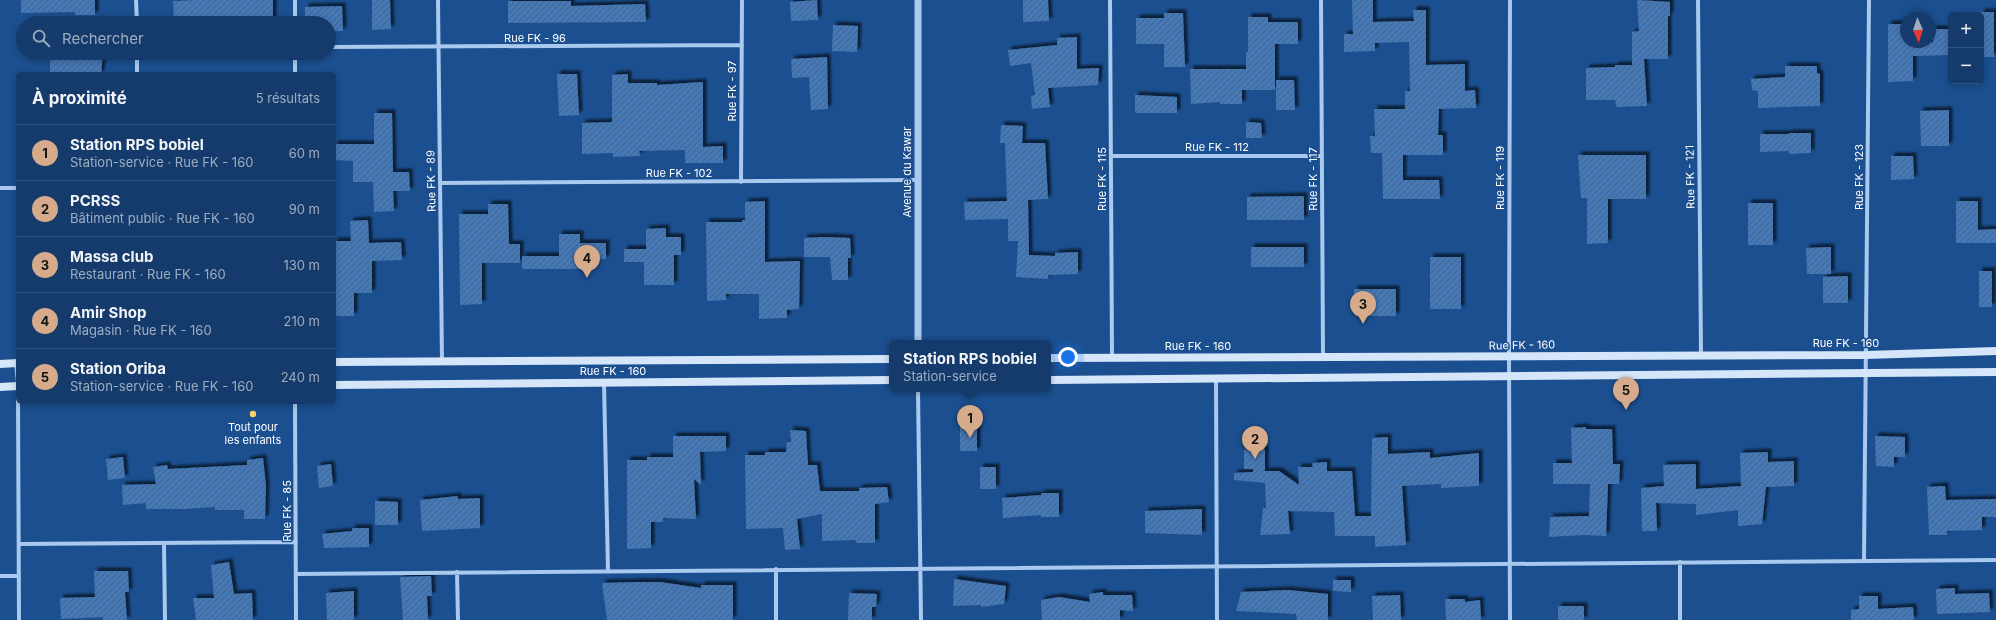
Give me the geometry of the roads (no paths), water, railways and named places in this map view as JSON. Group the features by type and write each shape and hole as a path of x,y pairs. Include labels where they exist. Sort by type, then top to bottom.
{"main road":[{"name":"Rue FK - 160","path":"1051,358 1701,354 1866,355 1996,351"},
{"name":"Rue FK - 160","path":"336,362 889,359"},
{"path":"0,364 16,363"},
{"path":"1051,380 1996,372"},
{"name":"Rue FK - 160","path":"336,385 889,380"},
{"path":"0,387 16,386"}],"street":[{"path":"136,0 137,16"},
{"path":"295,0 295,16"},
{"name":"Rue FK - 89","path":"438,0 442,362"},
{"name":"Rue FK - 97","path":"741,182 742,0"},
{"name":"Avenue du Kawar","path":"918,0 918,340"},
{"name":"Rue FK - 115","path":"1110,0 1112,357"},
{"name":"Rue FK - 117","path":"1321,0 1323,357"},
{"name":"Rue FK - 119","path":"1510,0 1510,620"},
{"name":"Rue FK - 121","path":"1698,0 1701,354"},
{"name":"Rue FK - 123","path":"1864,560 1869,0"},
{"name":"Rue FK - 96","path":"336,47 742,45"},
{"path":"137,60 137,72"},
{"path":"295,60 295,72"},
{"name":"Rue FK - 112","path":"1111,156 1322,156"},
{"name":"Rue FK - 102","path":"440,183 918,180"},
{"path":"0,188 16,188"},
{"path":"1216,379 1217,620"},
{"path":"604,382 608,571"},
{"path":"918,392 921,620"},
{"path":"18,404 19,620"},
{"name":"Rue FK - 85","path":"295,404 296,620"},
{"path":"164,542 165,620"},
{"path":"19,544 296,542"},
{"path":"296,574 1996,560"},
{"path":"1680,562 1680,620"},
{"path":"776,569 776,620"},
{"path":"457,572 458,620"},
{"path":"0,576 19,576"}],"place":[{"name":"Amir Shop","path":"587,278"},
{"name":"Massa club","path":"1363,324"},
{"name":"Station Oriba","path":"1626,410"},
{"name":"Tout pour les enfants","path":"253,414"},
{"name":"Station RPS bobiel","path":"970,438"},
{"name":"PCRSS","path":"1255,459"}]}
